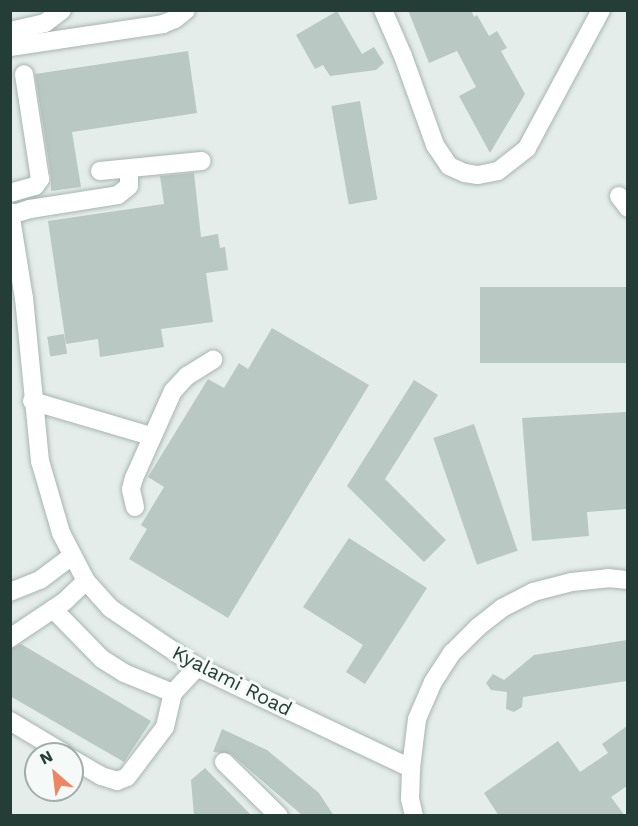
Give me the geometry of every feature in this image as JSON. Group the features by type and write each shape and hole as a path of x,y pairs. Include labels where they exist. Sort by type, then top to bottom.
{"lane":[{"path":"10,31 45,23 62,10"},
{"path":"10,47 163,24 175,19 186,10"},
{"path":"383,10 403,56 435,145 449,166 465,173 478,175 498,171 527,148 601,10"},
{"path":"10,193 35,186 40,179 24,74"},
{"path":"100,171 129,170 202,161"},
{"path":"11,214 118,195 129,186 129,170"},
{"name":"Kyalami Road","path":"11,214 17,299 40,461 61,533 86,581 110,608 197,667 411,768"},
{"path":"135,507 131,489 134,478 173,391 187,376 213,360"},
{"path":"32,402 152,436"},
{"path":"10,592 40,580 72,556"},
{"path":"414,816 410,800 417,719 433,682 452,653 478,627 502,608 533,592 581,581 608,578 627,580"},
{"path":"10,638 65,602 86,581"},
{"path":"53,609 102,659 124,673 173,693"},
{"path":"84,766 101,776 117,781 127,777 137,768 165,727 173,693 197,667"},
{"path":"10,721 44,742"},
{"path":"224,762 279,816"}],"building":[{"path":"408,10 471,10 474,17 477,15 489,36 497,31 507,48 501,51 525,94 490,153 459,96 476,87 457,51 429,63"},
{"path":"337,11 362,54 374,47 384,63 376,70 330,76 323,65 315,69 296,35"},
{"path":"188,51 197,113 72,132 81,187 51,191 51,177 35,74"},
{"path":"360,101 377,199 349,205 331,106"},
{"path":"194,173 201,237 218,234 220,248 225,247 228,270 206,273 213,322 161,329 164,347 100,357 98,339 66,344 48,221 164,204 160,176"},
{"path":"480,287 627,287 627,363 480,363"},
{"path":"272,328 369,385 228,618 129,559 147,529 141,525 164,487 148,477 208,379 224,388 239,363 248,369"},
{"path":"64,334 67,354 50,356 47,337"},
{"path":"414,380 438,395 385,479 446,540 424,562 347,486"},
{"path":"627,412 627,509 587,512 589,536 532,541 522,418"},
{"path":"474,424 518,551 477,565 433,438"},
{"path":"349,538 427,588 365,684 346,672 363,645 303,607"},
{"path":"627,640 627,681 523,697 522,707 514,712 506,709 507,692 491,690 486,683 493,674 504,680 534,655"},
{"path":"21,644 151,721 124,762 10,696 10,649"},
{"path":"627,726 627,786 611,797 625,816 499,816 484,793 558,741 580,772 608,753 602,744"},
{"path":"222,729 267,750 319,793 334,816 303,816 231,754 213,752"},
{"path":"205,768 252,816 194,816 191,780"}]}
